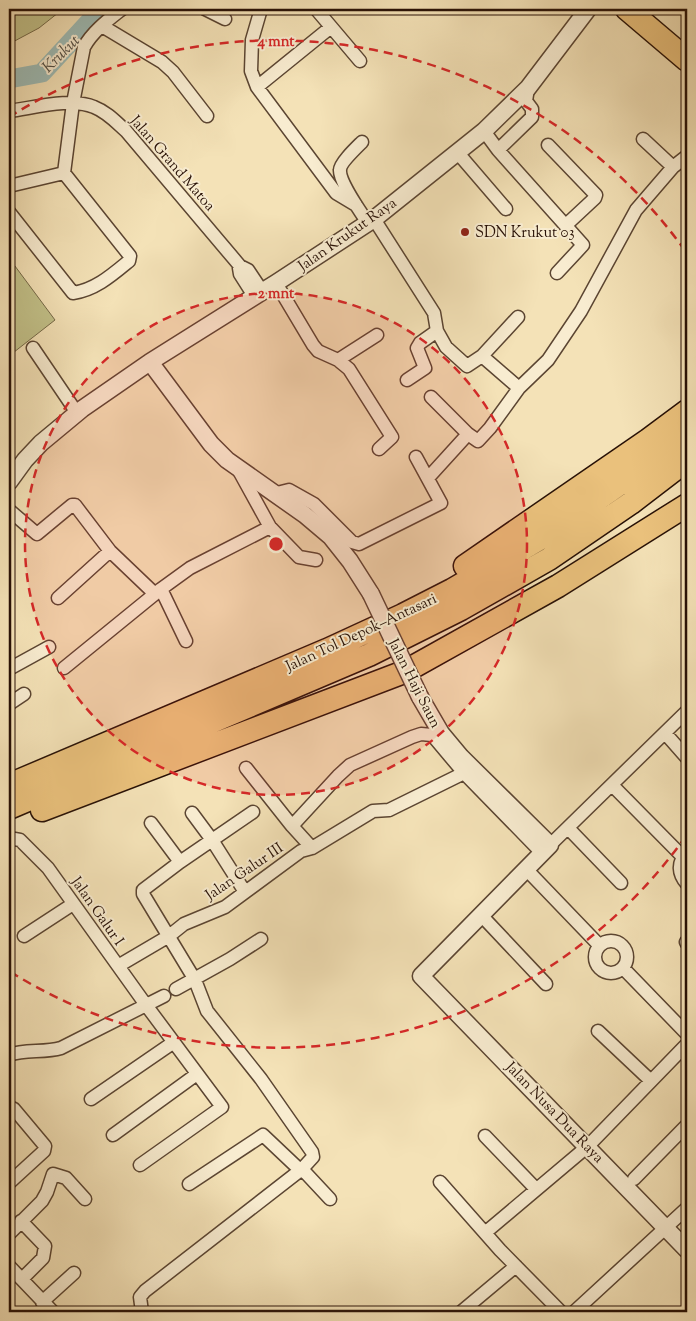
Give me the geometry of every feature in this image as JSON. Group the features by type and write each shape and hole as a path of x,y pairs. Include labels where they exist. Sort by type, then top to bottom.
{"highway":[{"path":"627,9 687,60"},
{"path":"645,9 687,44"},
{"path":"403,615 466,566 687,411"},
{"name":"Jalan Tol Depok–Antasari","path":"9,784 327,650 452,590 541,538 644,468 687,433"},
{"name":"Jalan Tol Depok–Antasari","path":"9,808 369,655 462,609 549,559 631,503 687,460"},
{"path":"631,503 687,472"},
{"path":"9,819 33,813 404,672 558,586 687,505"}],"street":[{"path":"9,212 73,293 86,291 108,278 129,261 130,256 64,173 73,103 84,47 88,40 102,26 122,9"},
{"path":"261,9 252,40 251,71 257,88 336,193 356,205"},
{"path":"316,9 360,61"},
{"name":"Jalan Krukut Raya","path":"9,482 25,460 41,443 77,414 150,362 371,221 484,131 528,88 588,9"},
{"path":"210,10 225,19"},
{"path":"102,26 162,62 173,72 207,116"},
{"path":"257,88 331,27"},
{"path":"498,150 532,117 532,108 526,100 528,88"},
{"name":"Jalan Grand Matoa","path":"9,111 73,103 94,107 109,116 126,130 240,266 248,270 258,294"},
{"path":"484,131 498,150 583,245 557,273"},
{"path":"643,139 673,167"},
{"path":"362,142 342,164 340,170 342,178 356,205 371,221 434,313 437,331 446,347 467,366 482,356 518,317"},
{"path":"548,145 596,195 566,225"},
{"path":"457,152 506,209"},
{"path":"431,397 468,434 478,441 490,428 519,388 548,360 581,311 636,210 673,167 687,156"},
{"path":"9,186 64,173"},
{"path":"276,283 318,351 338,360 349,369 392,437 379,448"},
{"path":"407,380 426,368 417,348 420,343 437,331"},
{"path":"338,360 377,335"},
{"path":"33,348 77,414"},
{"path":"482,356 519,388"},
{"name":"Jalan Haji Saun","path":"150,362 212,444 238,468 305,515 331,538 350,561 371,594 420,697 441,732 461,757 546,849"},
{"path":"428,478 468,434"},
{"path":"273,494 289,490 314,504 352,542 359,544 441,503 416,457"},
{"path":"238,468 270,528 299,557 316,560"},
{"path":"9,510 37,534 73,505 110,551 158,592 186,640"},
{"path":"64,668 190,568 270,528"},
{"path":"58,598 110,551"},
{"path":"9,669 49,647"},
{"path":"9,704 24,694"},
{"path":"546,984 481,915 687,711"},
{"path":"292,826 350,765 421,734 432,736 464,773 546,849"},
{"path":"665,734 687,758"},
{"path":"246,768 312,848"},
{"name":"Jalan Galur III","path":"118,966 168,936 184,924 222,908 301,851 312,848 373,811 389,810 464,773"},
{"path":"612,785 685,855 681,862 680,873 687,884"},
{"path":"142,1312 140,1297 145,1291 301,1170 313,1158 312,1152 261,1079 212,1017 195,980 142,892 180,862 254,812"},
{"path":"192,813 212,840 245,892"},
{"path":"151,823 180,862"},
{"path":"568,828 621,883"},
{"name":"Jalan Galur I","path":"14,839 48,868 222,1107 140,1165"},
{"path":"526,869 599,945"},
{"path":"24,936 73,904"},
{"name":"Jalan Nusa Dua Raya","path":"481,915 425,972 670,1224 687,1235"},
{"path":"176,990 260,939"},
{"path":"608,941 622,945 627,959 623,968 613,974 602,971 597,967 594,956 599,945 608,941"},
{"path":"623,968 687,1034"},
{"path":"9,1055 61,1048 164,996"},
{"path":"598,1031 651,1081"},
{"path":"91,1099 174,1042"},
{"path":"486,1232 592,1142 687,1044"},
{"path":"113,1135 197,1074"},
{"path":"9,1110 14,1109 45,1146 44,1151 9,1183"},
{"path":"634,1179 687,1125"},
{"path":"189,1184 263,1135 330,1199"},
{"path":"485,1136 536,1189"},
{"name":"Jalan Nusa Dua Raya","path":"592,1142 634,1179 670,1224 687,1250"},
{"path":"9,1234 42,1201 53,1174 66,1178 85,1199"},
{"path":"440,1182 516,1266 561,1312"},
{"path":"574,1312 687,1208"},
{"path":"21,1221 45,1246 43,1258 22,1279"},
{"path":"9,1266 53,1312"},
{"path":"461,1312 516,1266"},
{"path":"42,1302 74,1273"}],"shaded area":[{"path":"9,9 63,9 39,28 9,44"},
{"path":"9,258 55,320 9,356"}],"waterway":[{"name":"Krukut","path":"9,79 42,73 101,9"}],"place":[{"name":"SDN Krukut 03","path":"465,232"}]}
